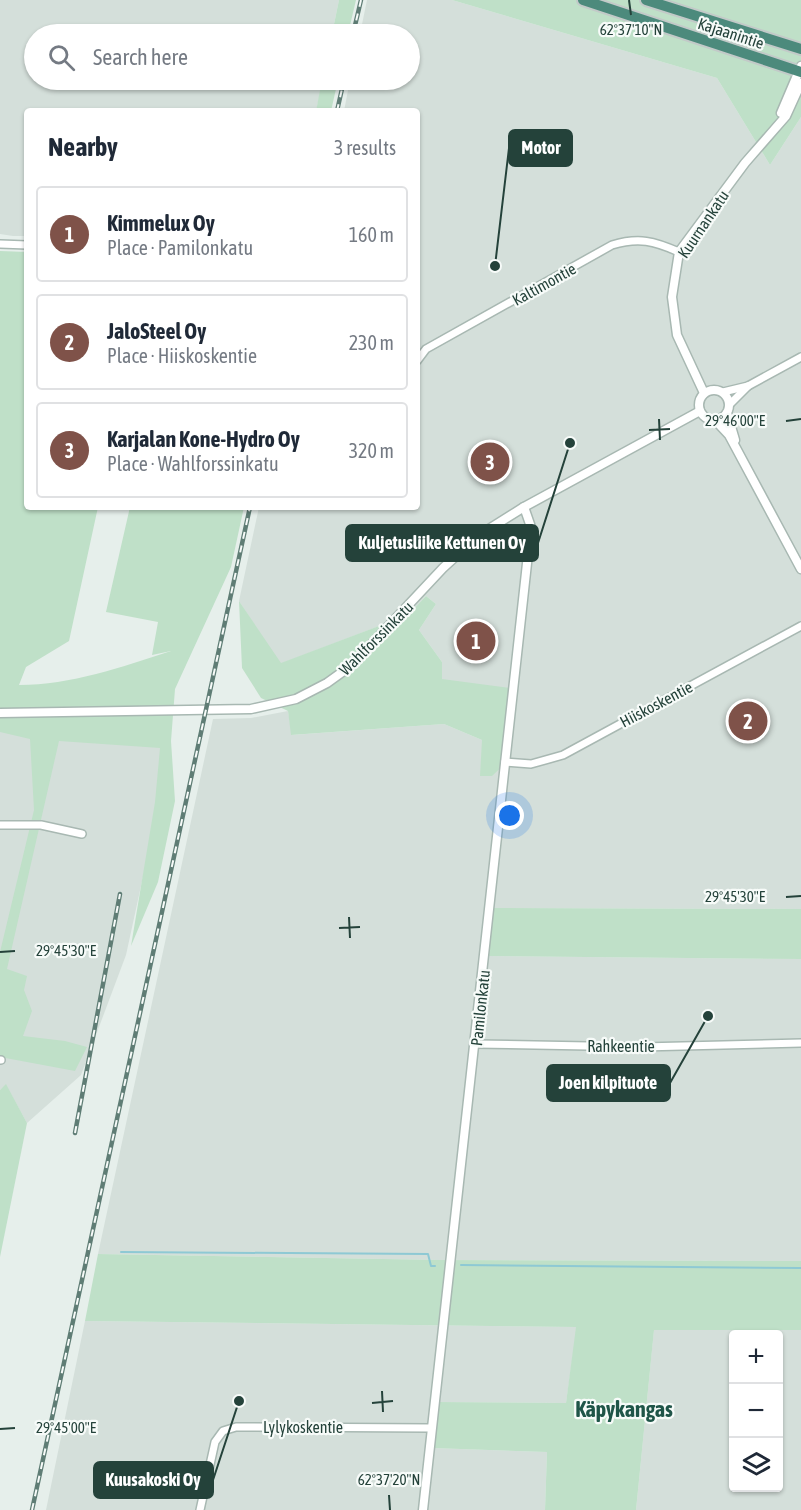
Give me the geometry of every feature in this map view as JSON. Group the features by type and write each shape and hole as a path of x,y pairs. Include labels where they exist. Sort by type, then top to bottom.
{"highway":[{"name":"Kajaanintie","path":"583,0 800,69"},
{"name":"Kajaanintie","path":"646,0 801,49"}],"street":[{"name":"Kuurnankatu","path":"770,135 800,69"},
{"name":"Kuurnankatu","path":"704,393 677,334 672,297 679,252 745,163 786,116 801,83"},
{"path":"786,116 801,96"},
{"name":"Kaltimontie","path":"420,358 434,345 612,245 632,239 654,242 679,252"},
{"path":"0,244 24,244"},
{"path":"801,357 748,386 723,392 714,389 704,393 699,401 700,411 706,418 715,420 729,435 801,569"},
{"path":"715,420 748,386"},
{"path":"723,392 738,452"},
{"name":"Wahlforssinkatu","path":"0,713 251,709 296,699 327,683 352,665 460,551 487,530 524,507 700,411"},
{"name":"Pamilonkatu","path":"423,1510 531,528 524,507"},
{"name":"Hiiskoskentie","path":"506,762 531,764 563,755 801,626"},
{"path":"0,825 41,825 82,834"},
{"name":"Rahkeentie","path":"476,1044 642,1047 801,1043"},
{"name":"Lylykoskentie","path":"200,1510 215,1442 224,1431 236,1427 431,1428"}],"shaded area":[{"path":"0,0 339,0 334,24 24,24 24,90 321,90 317,108 24,108 24,236 0,234"},
{"path":"367,0 452,0 717,78 770,165 801,117 801,909 494,908 490,956 801,959 801,1261 441,1260 98,1254 213,719 251,718 288,711 292,735 444,724 482,740 510,759 442,679 442,662 419,630 436,604 426,596 408,615 280,664 239,601 258,510 420,510 420,108 345,108 348,90 420,90 420,24 362,24"},
{"path":"0,728 163,729 159,803 126,955 81,1075 27,1123 6,1085 0,1090"},
{"path":"85,1321 577,1327 566,1403 437,1402 432,1448 547,1452 545,1510 46,1510"},
{"path":"654,1329 801,1330 801,1510 636,1510"}],"green space":[{"path":"339,0 356,0 350,24 334,24"},
{"path":"452,0 801,0 801,117 770,165 717,78"},
{"path":"320,90 336,90 332,108 317,108"},
{"path":"0,251 24,252 24,510 97,510 69,641 26,667 19,685 77,678 115,669 171,651 152,655 158,622 106,612 129,510 243,510 231,567 175,689 171,741 175,801 158,882 131,946 155,802 160,748 59,741 7,969 27,976 24,990 32,1011 23,1036 65,1041 87,1047 75,1071 0,1057 0,952 34,810 30,739 0,732"},
{"path":"426,596 436,604 419,630 442,662 442,679 517,689 510,759 492,776 480,776 482,740 444,724 291,735 288,711 261,698 242,668 239,601 281,663 408,615"},
{"path":"493,908 801,909 801,959 489,956"},
{"path":"6,1084 27,1123 0,1257 0,1090"},
{"path":"98,1254 441,1260 801,1261 801,1330 654,1330 636,1510 545,1510 547,1452 432,1448 437,1402 566,1403 576,1327 85,1321"}],"waterway":[{"path":"121,1252 428,1254 431,1266 435,1266"},
{"path":"461,1265 801,1268"}],"railway":[{"path":"355,24 361,0"},
{"path":"338,108 342,90"},
{"path":"32,1510 249,510"},
{"path":"75,1133 120,894"}],"place":[{"name":"Motor","path":"495,266"},
{"name":"Kuljetusliike Kettunen Oy","path":"570,443"},
{"name":"Karjalan Kone-Hydro Oy","path":"490,462"},
{"name":"Kimmelux Oy","path":"476,641"},
{"name":"JaloSteel Oy","path":"748,721"},
{"name":"Joen kilpituote","path":"708,1016"},
{"name":"Kuusakoski Oy","path":"239,1401"}],"district":[{"name":"Käpykangas","path":"624,1409"}]}
